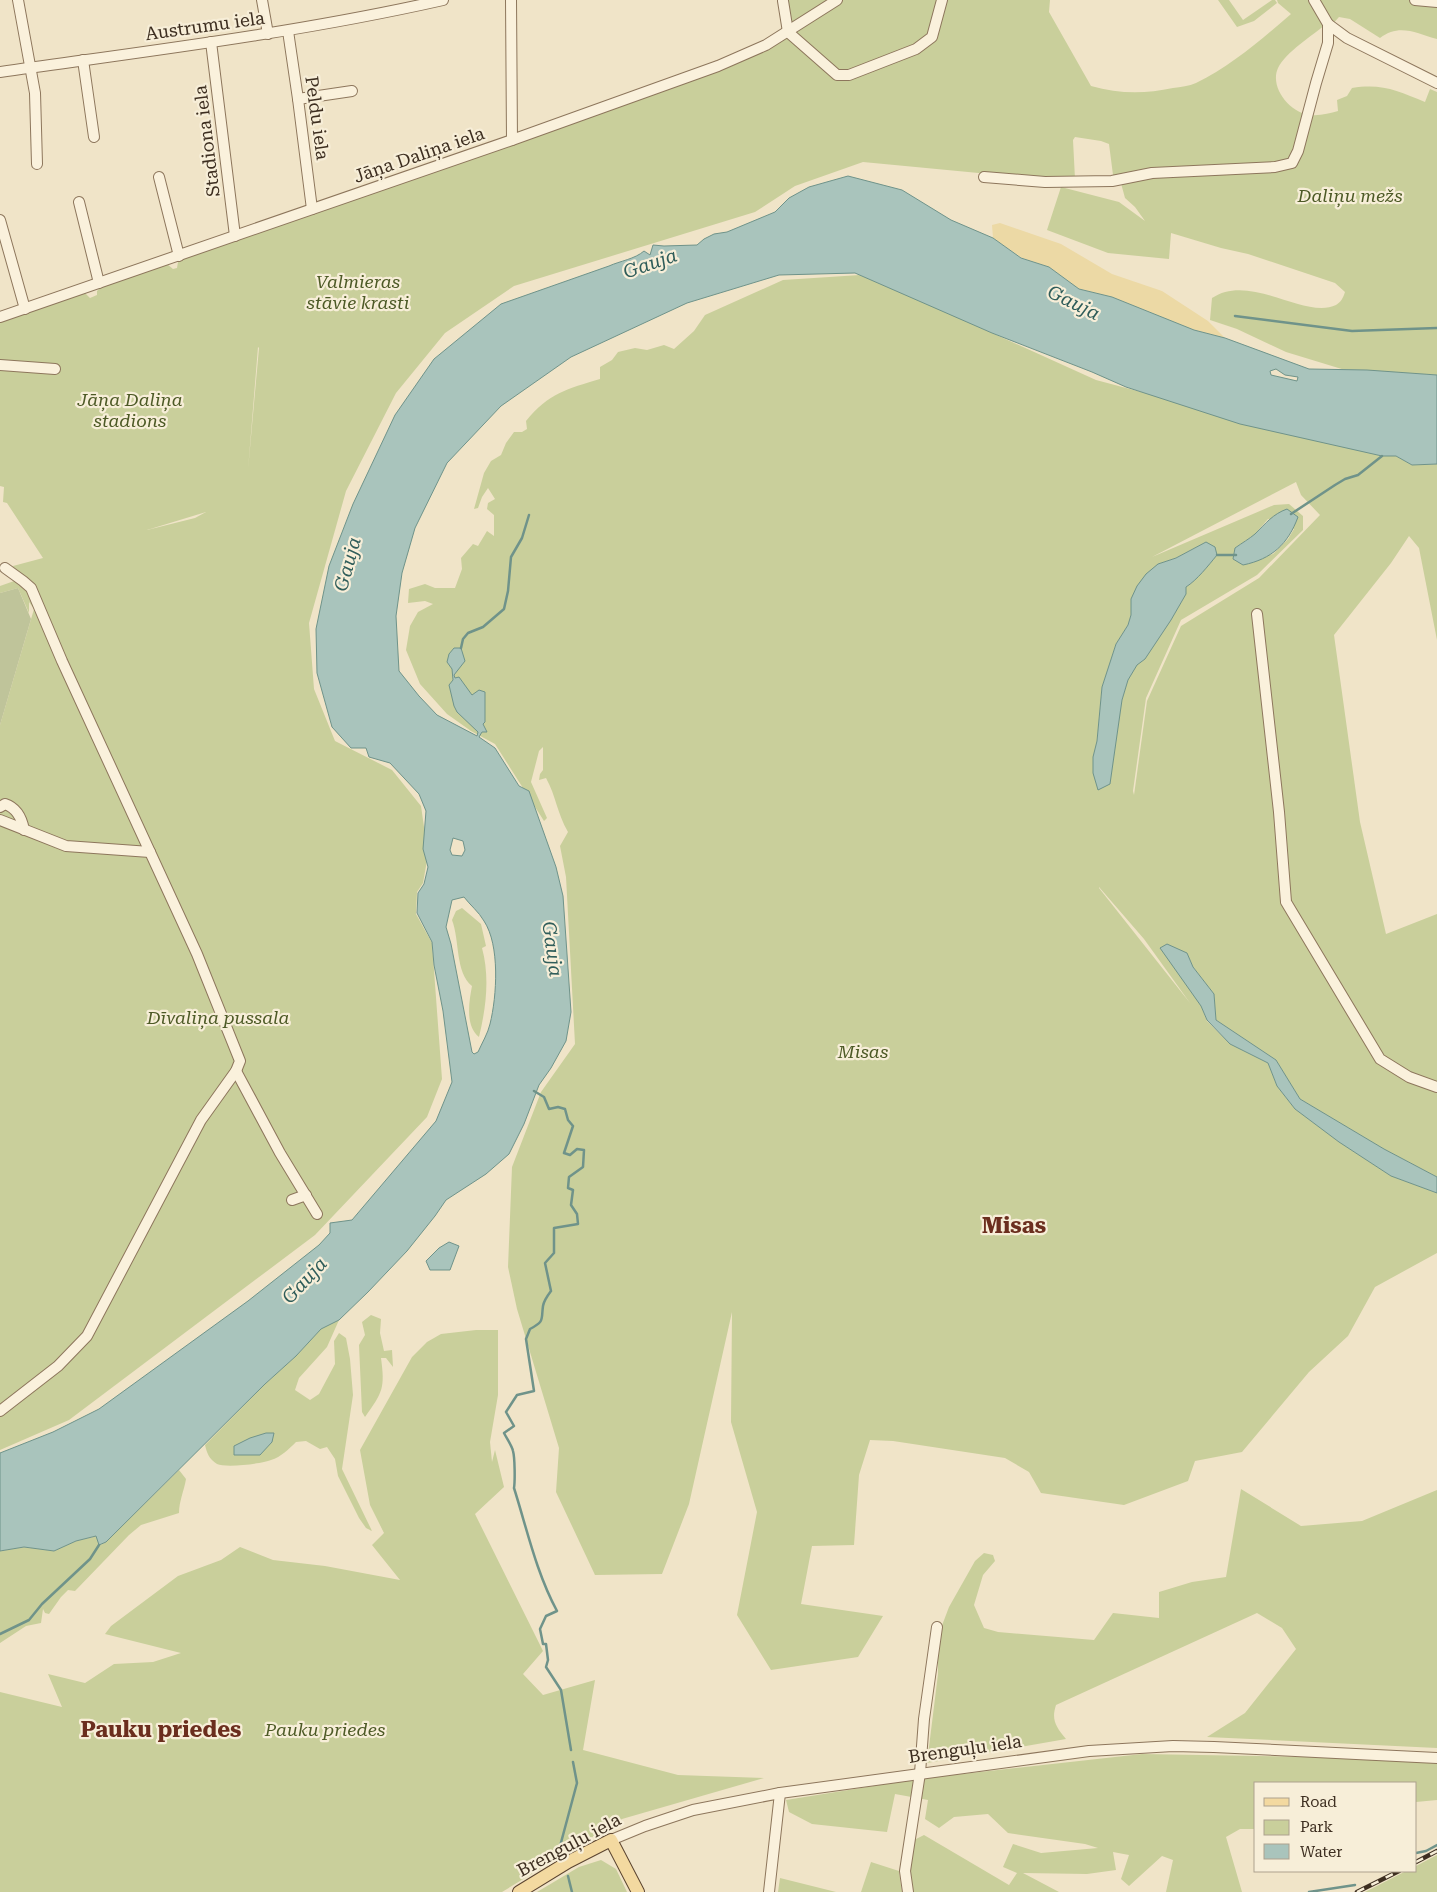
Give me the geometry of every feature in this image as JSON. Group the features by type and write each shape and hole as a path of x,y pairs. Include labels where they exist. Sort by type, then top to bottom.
{"main road":[{"name":"Brenguļu iela","path":"519,1892 568,1862 611,1840"},
{"path":"611,1840 638,1892"}],"street":[{"path":"18,0 36,109 37,164"},
{"path":"262,0 268,34"},
{"name":"Austrumu iela","path":"0,72 288,31 372,16 443,0"},
{"path":"511,0 512,140"},
{"name":"Jāņa Daliņa iela","path":"0,317 512,140 718,66 766,45 837,0"},
{"path":"783,1 788,32 837,75 849,75 916,49 932,37 942,0"},
{"path":"1314,0 1328,24 1347,38 1437,83"},
{"path":"1415,0 1437,2"},
{"path":"984,177 1045,182 1112,181 1152,173 1275,167 1292,163 1298,151 1328,43 1328,24"},
{"name":"Peldu iela","path":"288,31 312,209"},
{"name":"Stadiona iela","path":"211,42 235,236"},
{"path":"83,60 94,137"},
{"path":"298,99 352,91"},
{"path":"159,177 179,256"},
{"path":"79,202 100,283"},
{"path":"0,220 24,309"},
{"path":"0,365 56,369"},
{"path":"0,1411 58,1366 87,1336 201,1120 236,1071 240,1061 210,985 62,661 31,588 24,580 5,568"},
{"path":"1257,614 1278,802 1286,902 1380,1059 1409,1077 1437,1087"},
{"path":"0,807 6,804 11,806 17,812 24,830"},
{"path":"0,820 66,846 150,852"},
{"path":"121,850 145,840"},
{"path":"236,1071 280,1153 317,1214"},
{"path":"292,1200 306,1195"},
{"path":"908,1892 905,1871 920,1773 924,1719 937,1628"},
{"name":"Brenguļu iela","path":"611,1840 639,1828 693,1810 780,1792 1089,1751 1173,1746 1437,1758"},
{"path":"769,1892 780,1792"}],"green space":[{"path":"785,0 1050,0 1049,12 1091,86 1112,91 1142,92 1193,84 1234,60 1291,14 1277,0 1437,0 1437,39 1401,30 1387,33 1380,38 1350,19 1339,17 1329,28 1326,24 1293,50 1278,68 1276,76 1279,91 1289,105 1303,114 1311,115 1338,111 1337,100 1347,96 1352,88 1381,87 1398,91 1425,102 1430,89 1437,92 1437,375 1345,370 1286,352 1237,329 1210,320 1212,298 1227,291 1243,290 1260,293 1309,307 1323,308 1336,305 1341,301 1345,292 1335,283 1248,254 1171,233 1169,259 1108,253 1047,230 1061,187 1119,202 1145,221 1135,207 1125,198 1119,176 1113,175 1109,144 1075,137 1073,140 1075,179 1043,179 863,162 795,186 755,212 514,286 445,333 396,393 346,491 309,623 314,689 335,741 392,770 421,806 428,855 423,883 417,892 416,914 432,943 442,1079 427,1117 315,1235 69,1420 0,1450 0,725 34,609 29,602 29,613 18,588 0,593 0,586 17,580 13,566 43,558 7,503 3,502 4,487 0,486 0,322 85,293 90,298 97,295 97,291 100,288 167,264 173,269 177,268 178,262 183,258 642,94 791,30","holes":["258,347 259,348 248,470","206,512 195,518 147,530"]},
{"path":"1218,0 1229,0 1243,20 1272,0 1275,0 1277,3 1254,21 1237,27"},
{"name":"Misas","path":"860,275 1096,380 1382,456 1396,456 1412,465 1437,464 1437,640 1419,548 1409,536 1391,563 1334,635 1360,822 1386,934 1437,914 1437,1177 1384,1149 1300,1099 1276,1060 1216,1020 1214,994 1193,967 1187,953 1201,1006 1207,1021 1230,1044 1268,1063 1277,1086 1295,1109 1339,1142 1391,1176 1437,1193 1437,1253 1375,1287 1348,1336 1309,1372 1242,1452 1195,1461 1188,1481 1124,1505 1041,1493 1029,1472 1005,1458 893,1441 870,1440 859,1475 854,1545 812,1546 801,1604 883,1616 858,1657 771,1670 737,1615 757,1512 731,1422 732,1312 689,1504 662,1574 595,1575 556,1492 559,1448 517,1309 508,1267 512,1167 541,1092 575,1044 566,877 560,846 568,832 546,778 539,780 543,770 543,747 539,751 531,782 547,818 544,821 495,744 471,731 447,714 420,684 406,650 410,626 418,612 433,604 425,601 408,603 409,589 425,584 435,588 455,588 462,569 461,558 473,544 478,546 487,531 494,536 494,515 487,509 488,503 495,499 488,488 478,508 474,509 484,473 491,461 501,455 506,443 514,432 522,432 527,429 526,421 534,412 559,393 600,379 600,367 612,360 618,352 635,348 647,350 664,345 674,349 694,331 705,315 783,280","holes":["1296,482 1301,495 1320,515 1259,578 1181,626 1147,701 1134,795 1146,698 1181,620 1257,575 1303,530 1303,516 1289,504 1274,505 1152,557","1268,519 1294,529 1288,539 1273,554 1239,562 1233,559 1235,548 1254,535","1206,542 1208,566 1186,587 1186,594 1171,620 1145,659 1137,664 1128,680 1122,700 1093,757 1097,741 1102,687 1116,644 1128,625 1131,615 1131,599 1158,564 1176,558","1099,888 1144,939 1190,1003"]},
{"path":"18,588 31,619 0,725 0,593"},
{"path":"462,908 481,924 486,946 482,948 486,970 486,992 484,1015 479,1037 472,1027 470,1020 469,1006 472,986 460,965 452,920 456,911"},
{"path":"371,1315 381,1319 380,1333 384,1351 392,1350 393,1367 386,1358 381,1358 383,1376 381,1389 376,1401 365,1417 362,1412 359,1345 365,1335 362,1322"},
{"path":"339,1320 327,1347 299,1378 295,1390 310,1400 319,1394 335,1364 334,1341 339,1333 346,1338 353,1395 342,1469 372,1531 366,1528 359,1518 338,1476 335,1459 327,1447 320,1449 306,1441 296,1442 275,1459 252,1464 228,1466 214,1462 209,1456 205,1445 321,1329"},
{"name":"Pauku priedes","path":"476,1330 498,1330 498,1395 490,1442 492,1462 495,1450 504,1487 475,1514 543,1651 523,1674 543,1695 595,1680 583,1750 678,1775 764,1778 622,1819 502,1892 0,1892 0,1692 62,1707 48,1674 85,1683 114,1664 153,1662 181,1653 105,1634 111,1626 178,1576 221,1560 240,1547 273,1560 325,1566 400,1580 372,1545 384,1533 370,1505 360,1450 412,1357 427,1342 441,1334"},
{"path":"179,1470 186,1479 179,1513 141,1525 75,1591 68,1590 49,1614 45,1613 43,1609 41,1623 26,1626 0,1643 0,1551 24,1547 54,1551 76,1541 97,1536 100,1545 106,1542"},
{"path":"1241,1489 1301,1526 1362,1521 1437,1490 1437,1748 1207,1737 1245,1713 1296,1649 1282,1628 1257,1613 1056,1705 1055,1723 1066,1739 927,1763 938,1674 938,1636 949,1607 975,1561 984,1553 993,1555 995,1561 983,1575 974,1605 984,1628 998,1632 1094,1640 1113,1613 1159,1618 1159,1592 1192,1582 1226,1577"},
{"path":"1142,1754 1437,1759 1437,1800 1417,1802 1417,1782 1254,1782 1254,1829 1240,1829 1226,1837 1242,1892 1166,1892 1173,1860 1162,1856 1129,1886 1121,1879 1129,1855 1113,1852 1116,1870 1087,1874 1023,1873 1059,1892 910,1892 913,1890 912,1887 908,1886 914,1840 924,1835 1009,1885 1017,1873 1003,1867 1013,1844 1041,1853 1098,1848 1085,1844 1008,1833 988,1814 954,1817 939,1828 925,1819 928,1800 895,1794 887,1832 812,1824 789,1812 786,1800 917,1779"},
{"path":"1437,1855 1437,1892 1365,1892 1404,1872 1417,1872 1417,1865"},
{"path":"601,1860 616,1869 627,1892 537,1892 579,1867"},
{"path":"871,1862 899,1871 902,1892 861,1892"},
{"path":"780,1878 836,1892 778,1892"}],"sand":[{"path":"1000,223 1061,244 1112,274 1162,291 1208,321 1225,338 1194,330 1112,297 1079,289 1049,267 1022,258 993,238 992,225"}],"water":[{"name":"Gauja","path":"848,176 902,190 951,220 993,238 1021,258 1049,267 1079,289 1112,297 1194,330 1225,338 1309,369 1367,370 1437,375 1437,464 1412,465 1396,456 1382,456 1240,424 1126,387 992,333 855,273 779,275 687,303 571,357 501,406 447,463 415,528 402,573 396,616 399,671 437,715 477,736 478,732 457,712 454,706 449,685 453,680 452,669 447,662 449,654 454,648 461,648 465,661 454,675 455,678 459,677 472,695 479,690 485,692 485,722 483,724 487,732 482,732 479,737 495,748 519,786 529,791 556,867 563,896 571,1012 566,1041 539,1085 524,1124 509,1154 486,1174 446,1200 407,1251 368,1292 339,1320 321,1329 296,1356 265,1384 106,1542 99,1545 96,1536 76,1541 54,1551 24,1547 0,1551 0,1453 53,1432 99,1409 248,1301 319,1245 330,1233 330,1223 352,1220 436,1121 452,1082 432,942 417,913 418,893 424,884 428,867 423,849 426,811 419,794 390,763 369,757 366,748 351,748 332,727 317,673 316,629 329,566 353,504 395,415 434,359 501,304 632,258 644,251 650,255 653,245 697,245 714,234 727,232 775,212 789,198 809,187","holes":["1276,369 1285,375 1298,377 1297,381 1271,375 1270,371","453,838 463,841 465,850 462,856 452,855 450,850","464,897 484,921 493,943 496,971 492,1013 486,1034 478,1052 474,1054 472,1052 446,927 452,900"]},
{"path":"1287,509 1298,517 1289,535 1278,549 1262,559 1243,565 1233,559 1235,548 1255,534 1274,516"},
{"path":"1206,542 1215,547 1217,555 1198,577 1186,587 1186,594 1171,620 1145,659 1137,665 1128,680 1122,700 1110,784 1098,790 1093,773 1093,757 1097,741 1102,687 1116,644 1128,625 1131,615 1131,599 1137,586 1146,574 1158,564 1176,558"},
{"path":"1167,944 1187,953 1193,967 1214,994 1216,1020 1276,1060 1300,1099 1384,1149 1437,1177 1437,1193 1391,1176 1339,1142 1295,1109 1277,1086 1268,1063 1230,1044 1207,1020 1201,1006 1160,948"},
{"path":"449,1242 459,1246 450,1270 430,1270 426,1261 439,1248"},
{"path":"266,1433 274,1433 272,1442 260,1455 234,1455 234,1446"}],"waterway":[{"path":"1235,316 1352,331 1437,328"},
{"path":"1291,514 1345,479 1358,475 1382,456"},
{"path":"461,648 463,639 468,633 483,627 504,609 508,591 511,557 522,538 529,515"},
{"path":"1217,555 1236,555"},
{"path":"534,1091 544,1097 549,1109 558,1107 565,1109 568,1120 573,1126 564,1153 570,1155 577,1149 584,1150 583,1167 569,1177 568,1188 573,1190 571,1205 577,1214 578,1224 554,1228 554,1253 545,1263 551,1291 546,1298 541,1320 530,1329 526,1339 534,1391 517,1395 506,1412 514,1426 504,1433 513,1451 514,1488 543,1581 557,1611 546,1616 540,1629 543,1644 546,1644 548,1660 546,1667 561,1690 571,1750"},
{"path":"0,1634 29,1620 42,1604 90,1559 99,1545"},
{"path":"559,1850 577,1783 573,1762"},
{"path":"1417,1853 1426,1851 1437,1845"},
{"path":"568,1876 572,1892"},
{"path":"1309,1892 1355,1885"}],"railway":[{"path":"1417,1861 1437,1851"},
{"path":"1357,1892 1397,1872"}],"district":[{"name":"Misas","path":"1014,1225"},
{"name":"Pauku priedes","path":"161,1729"}],"park label":[{"name":"Daliņu mežs","path":"1350,196"},
{"name":"Valmieras stāvie krasti","path":"358,292"},
{"name":"Jāņa Daliņa stadions","path":"130,410"},
{"name":"Dīvaliņa pussala","path":"218,1018"}]}
